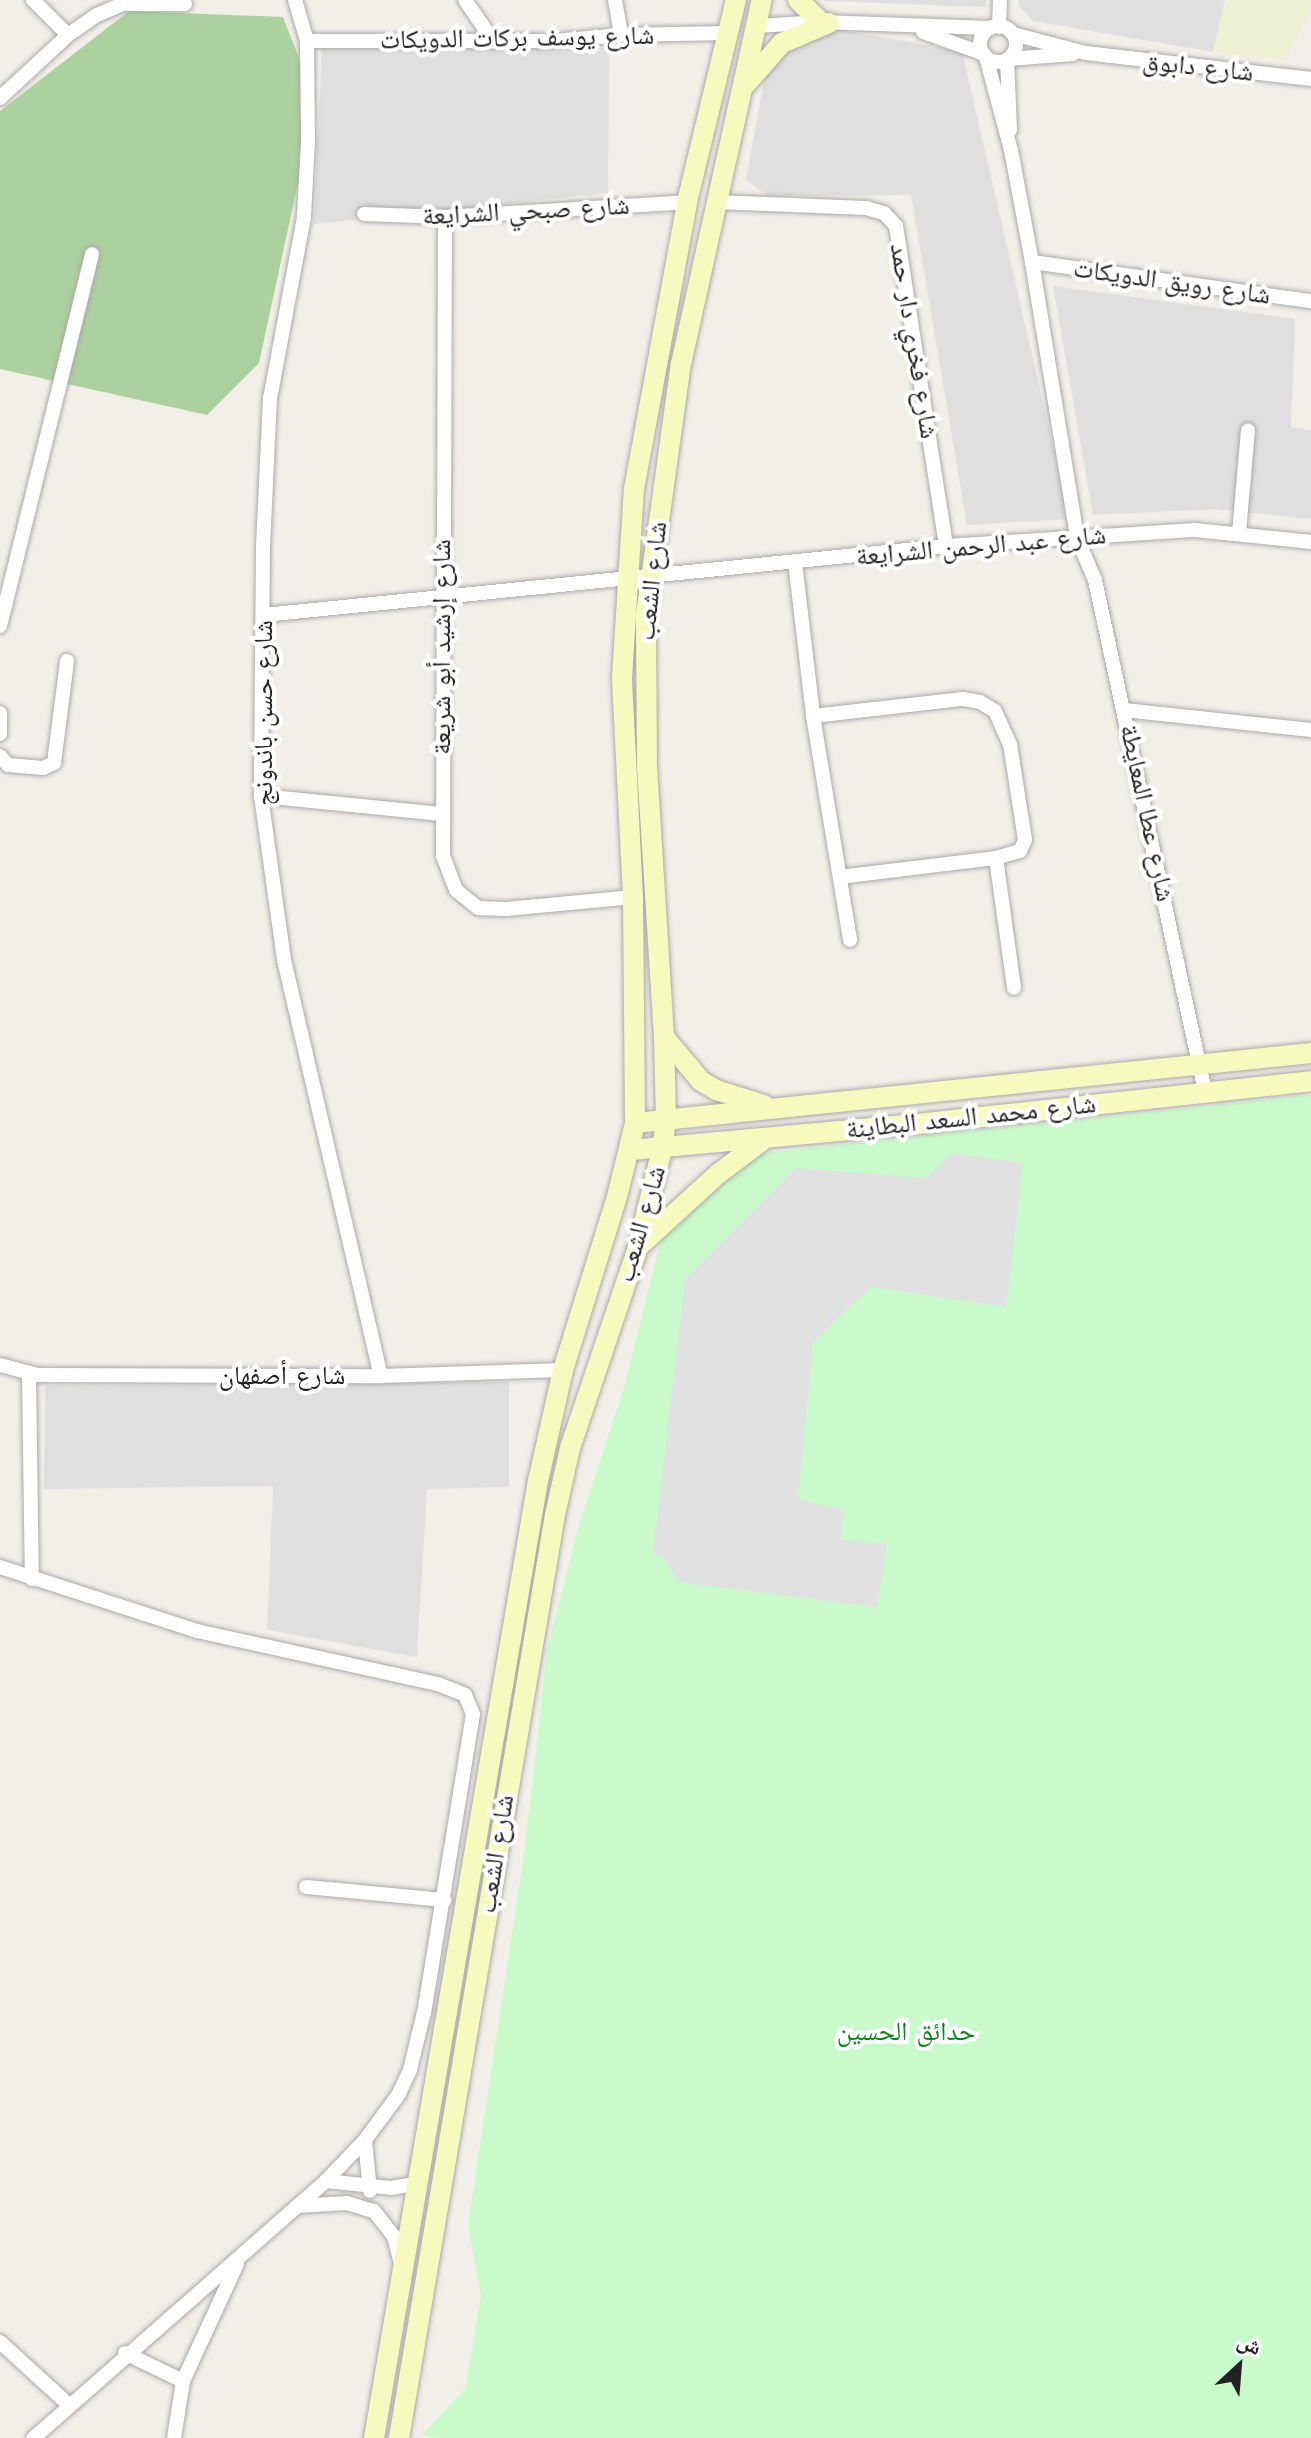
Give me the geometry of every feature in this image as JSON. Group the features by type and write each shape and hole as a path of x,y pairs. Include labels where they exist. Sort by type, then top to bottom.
{"main road":[{"name":"شارع الشعب","path":"374,2438 538,1481 563,1370 631,1150 635,1123 633,897 623,708 626,579 636,476 687,202 736,0"},
{"name":"شارع الشعب","path":"399,2438 517,1723 565,1470 582,1407 638,1247 662,1149 666,1120 664,1037 645,723 646,615 671,414 762,0"},
{"path":"741,90 773,50 825,22 798,0"},
{"path":"664,1037 701,1081 716,1090 772,1107"},
{"name":"شارع محمد السعد البطاينة","path":"635,1123 1311,1053"},
{"name":"شارع محمد السعد البطاينة","path":"631,1150 766,1139 1311,1081"},
{"path":"638,1247 718,1174 766,1139"},
{"path":"441,2051 463,2055"}],"street":[{"path":"33,0 68,35"},
{"name":"شارع حسن باندونج","path":"295,0 307,41 309,110 304,217 270,398 261,796 284,960 381,1376"},
{"path":"465,0 494,42"},
{"path":"615,0 621,35"},
{"path":"1000,0 1001,30 1015,50 1008,59 994,61 985,56 981,40 1001,30"},
{"path":"0,98 68,35 122,2 185,4"},
{"name":"شارع دابوق","path":"757,26 825,22 1001,30 1086,53 1311,79"},
{"name":"شارع دابوق","path":"912,28 985,56"},
{"name":"شارع يوسف بركات الدويكات","path":"307,41 494,42 727,33"},
{"name":"شارع دابوق","path":"1008,59 1086,53"},
{"name":"شارع رويق الدويكات","path":"985,56 1011,150 1077,538"},
{"name":"شارع رويق الدويكات","path":"1008,59 1011,150"},
{"name":"شارع صبحي الشرايعة","path":"364,214 445,217 687,202"},
{"name":"شارع فخري دار حمد","path":"716,202 866,208 884,213 896,226 946,546"},
{"name":"شارع إرشيد أبو شريعة","path":"445,217 443,856 451,883 463,899 478,908 506,909 633,897"},
{"path":"0,626 92,254"},
{"name":"شارع رويق الدويكات","path":"1032,262 1311,301"},
{"path":"1239,533 1248,430"},
{"name":"شارع عبد الرحمن الشرايعة","path":"264,615 946,546 1153,531 1239,533 1311,542"},
{"name":"شارع عطا المعايطة","path":"1077,538 1095,580 1205,1092"},
{"path":"795,562 813,716 850,940"},
{"path":"0,756 8,765 43,768 54,763 67,661"},
{"path":"813,716 963,699 980,702 995,711 1010,744 1025,840 1020,851 996,858 840,877"},
{"path":"1124,710 1311,730"},
{"path":"0,713 0,734"},
{"path":"261,796 442,814"},
{"path":"996,858 1014,988"},
{"name":"شارع أصفهان","path":"1,1366 29,1374 381,1376 563,1370"},
{"path":"29,1374 32,1579"},
{"path":"0,1567 197,1631 438,1684 465,1695 473,1714 424,2012 410,2070 399,2094 365,2140 326,2181 239,2260 125,2353 33,2438"},
{"path":"306,1887 444,1900"},
{"path":"365,2140 374,2211"},
{"path":"326,2181 409,2187 418,2183"},
{"path":"297,2206 347,2203 374,2211 394,2237 403,2276"},
{"path":"174,2438 183,2381 239,2260"},
{"path":"0,2342 69,2405"},
{"path":"125,2353 183,2381"}],"shaded area":[{"path":"986,0 986,7 823,1"},
{"path":"1019,0 1225,0 1213,52 1033,21 1019,6"},
{"path":"823,27 962,51 1070,519 967,525 911,195 768,196 746,180 772,38"},
{"path":"609,48 608,193 314,224 322,49"},
{"path":"1053,286 1295,319 1291,427 1311,430 1311,519 1215,509 1093,515"},
{"path":"953,1153 1023,1163 1006,1307 871,1287 813,1343 798,1500 843,1509 841,1540 887,1544 877,1607 679,1582 662,1557 653,1554 685,1279 796,1168 927,1178"},
{"path":"509,1382 509,1487 427,1489 417,1657 267,1630 273,1486 44,1489 45,1386"}],"green space":[{"path":"1225,0 1311,0 1311,10 1285,60 1213,52"},
{"path":"129,11 283,17 301,63 301,169 259,363 207,415 0,369 0,111"},
{"name":"حدائق الحسين","path":"1311,1095 1311,2438 439,2438 422,2435 465,2389 481,2296 468,2225 525,1848 547,1650 579,1525 623,1391 661,1239 707,1191 763,1153"}]}
